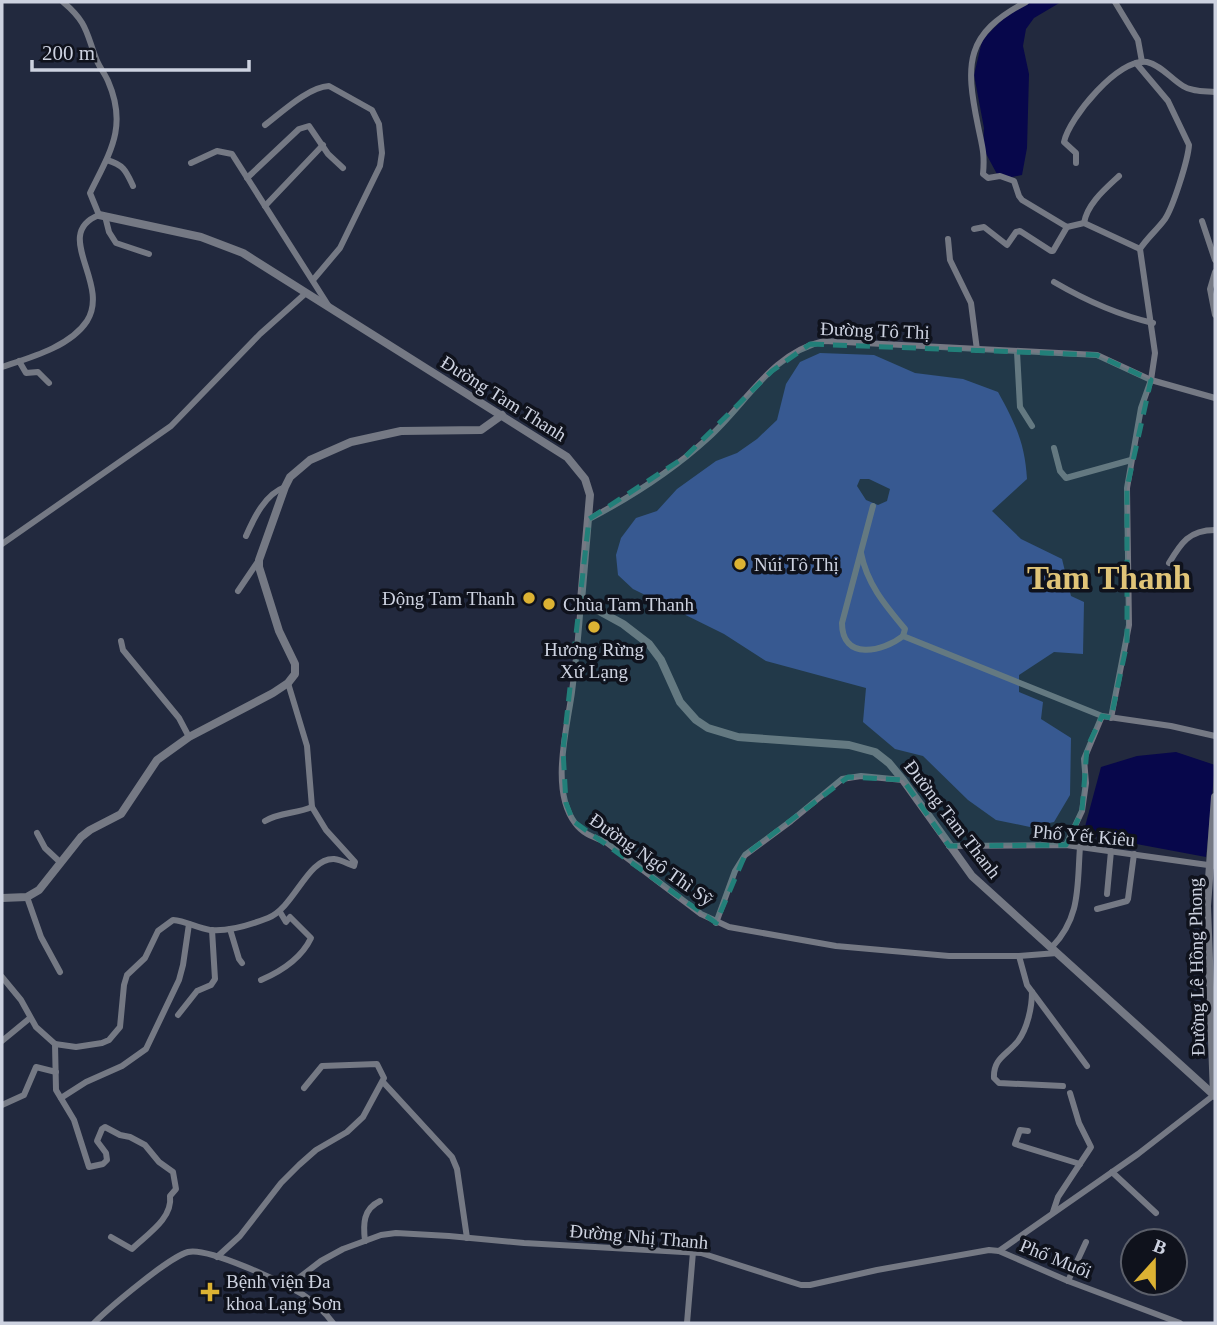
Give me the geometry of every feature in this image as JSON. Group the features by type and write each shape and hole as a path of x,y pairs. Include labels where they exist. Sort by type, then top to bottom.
{"street":[{"path":"63,2 85,25 115,104 117,132 107,160 90,193 116,243 149,254"},
{"path":"1026,2 989,25 977,45 971,65 974,108 986,160 983,174 988,178 1000,176 1014,181 1018,196 1022,200 1067,228"},
{"path":"1111,718 1129,625 1126,509 1131,460 1155,353 1153,323 1140,249 1154,234 1172,206 1189,145 1168,101 1139,62 1138,40 1115,2"},
{"path":"1076,163 1076,153 1064,142 1074,120 1111,79 1139,62 1154,65 1187,88 1215,92"},
{"path":"265,125 321,86 329,86 372,110 379,124 382,153 380,166 340,248 313,280"},
{"path":"247,178 305,126 309,126 328,154 343,167"},
{"path":"265,206 323,145"},
{"path":"191,163 207,154 232,154 328,305"},
{"path":"107,160 127,170 133,186"},
{"path":"1084,223 1087,212 1108,185 1119,176"},
{"path":"2,367 67,339 86,323 91,312 93,285 80,248 80,235 84,223 102,215"},
{"name":"Đường Tam Thanh","path":"102,215 201,237 243,253 556,449 576,467 588,486 589,519 581,601 622,624 649,644 657,653 680,702 696,720 708,728 738,737 860,747 875,752 890,763 972,876 1215,1096"},
{"path":"1202,221 1215,260"},
{"path":"974,229 984,227 1006,245 1016,232 1020,231 1054,251 1067,228 1084,223 1140,249"},
{"path":"948,239 950,260 971,303 977,350"},
{"path":"1215,272 1210,289 1215,315"},
{"path":"1054,282 1080,297 1128,317 1153,323"},
{"path":"2,544 172,426 260,334 306,293"},
{"name":"Đường Tô Thị","path":"589,519 633,496 685,457 709,437 753,388 793,352 824,341 1097,355 1151,380 1215,398"},
{"path":"1017,352 1020,407 1032,426"},
{"path":"19,361 26,373 38,372 49,383"},
{"path":"238,591 259,560 290,477 310,460 351,442 401,431 474,431 502,415"},
{"path":"1054,448 1060,471 1066,478 1131,460"},
{"path":"246,536 261,508 279,489 285,487"},
{"path":"861,551 868,577 885,606 905,629 903,636 890,645 860,650 845,641 842,623 861,551 873,506"},
{"path":"1169,563 1184,539 1194,533 1215,530"},
{"path":"2,898 27,897 46,885 81,837 121,814 157,761 189,737 288,683 296,670 279,631 259,560"},
{"name":"Đường Ngô Thì Sỹ","path":"581,601 576,663 563,750 566,803 573,821 588,836 606,842 716,923 836,946 949,956 1019,956 1056,950"},
{"path":"903,636 1102,716 1171,726 1215,736"},
{"path":"121,641 123,650 179,718 189,737"},
{"path":"2,977 21,1000 36,1027 55,1044 76,1046 108,1040 120,1027 127,975 145,958 158,931 173,920 212,930 230,929 269,918 280,912 316,866 324,861 337,859 353,866 356,864 326,830 312,807 307,746 288,683"},
{"path":"1066,845 1082,811 1086,783 1084,759 1102,716"},
{"path":"716,923 735,871 745,855 842,779 861,776 903,780"},
{"name":"Đường Lê Hồng Phong","path":"1215,797 1213,866 1207,906 1215,1096"},
{"path":"265,821 274,816 296,813 312,807"},
{"path":"37,833 45,848 61,863"},
{"name":"Phố Yết Kiêu","path":"949,846 1080,846 1213,866"},
{"path":"1056,950 1073,915 1080,846"},
{"path":"1107,894 1111,851"},
{"path":"1097,909 1127,901 1134,854"},
{"path":"27,897 41,937 60,972"},
{"path":"261,980 297,958 311,939 292,918 286,922 280,912"},
{"path":"61,1098 86,1082 122,1066 146,1049 179,980 189,924"},
{"path":"230,929 242,963"},
{"path":"178,1015 197,992 211,985 215,979 212,930"},
{"path":"1019,956 1024,980 1087,1066"},
{"path":"1032,992 1032,1002 1023,1033 998,1060 994,1078 999,1083 1063,1086"},
{"path":"2,1041 30,1018"},
{"path":"55,1044 57,1090 74,1120 89,1167 103,1164 107,1160 106,1153 97,1141 105,1127 120,1135 131,1136 145,1145 159,1162 173,1172 176,1189 170,1196 169,1209 158,1226 132,1249 111,1237"},
{"path":"217,1257 240,1236 299,1165 316,1150 347,1132 363,1117 383,1082 383,1072 377,1064 321,1066 304,1088"},
{"path":"2,1105 24,1095 36,1067 56,1072"},
{"path":"383,1082 452,1157 460,1181 467,1238"},
{"path":"1053,1212 1058,1197 1090,1150 1091,1143 1080,1127 1070,1093"},
{"path":"999,1251 1215,1096"},
{"path":"1028,1131 1020,1130 1015,1144 1080,1164"},
{"path":"1112,1172 1156,1213"},
{"path":"365,1241 363,1229 367,1212 371,1205 380,1201"},
{"name":"Đường Nhị Thanh","path":"287,1287 321,1261 381,1235 396,1233 693,1252 810,1285 877,1270 989,1250 999,1251"},
{"path":"1068,1281 1086,1242"},
{"path":"94,1323 121,1298 181,1255 194,1251 217,1257 287,1287 313,1302 333,1323"},
{"name":"Phố Muối","path":"999,1251 1068,1281 1180,1323"},
{"path":"688,1323 693,1252"}],"highlighted area":[{"path":"810,344 1097,355 1151,380 1127,488 1127,643 1111,718 1102,716 1087,748 1082,811 1066,845 949,846 903,780 848,777 745,855 716,923 573,821 566,803 563,750 589,519 685,457 772,371"}],"shaded area":[{"path":"1029,2 1061,2 1034,18 1026,29 1023,46 1029,74 1027,148 1022,175 998,176 983,148 984,128 974,75 982,41 1008,14"},
{"path":"820,353 874,355 915,373 963,379 998,392 1018,434 1027,479 992,511 1021,539 1062,559 1071,596 1084,602 1083,654 1054,652 1019,675 1019,692 1043,702 1041,719 1071,738 1070,795 1054,822 1030,827 996,820 968,800 923,756 895,749 863,722 866,688 766,661 724,634 633,589 618,575 616,555 621,538 636,518 657,511 677,489 716,461 737,453 777,420 786,384 800,362","holes":["860,479 869,479 890,489 887,501 878,505 866,500 857,486"]},
{"path":"1176,752 1215,765 1206,857 1083,834 1101,767 1137,756"}],"place":[{"name":"Núi Tô Thị","path":"740,564"},
{"name":"Động Tam Thanh","path":"529,598"},
{"name":"Chùa Tam Thanh","path":"549,604"},
{"name":"Hương Rừng Xứ Lạng","path":"594,627"},
{"name":"Bệnh viện Đa khoa Lạng Sơn","path":"210,1292"}],"district":[{"name":"Tam Thanh","path":"1109,577"}]}
